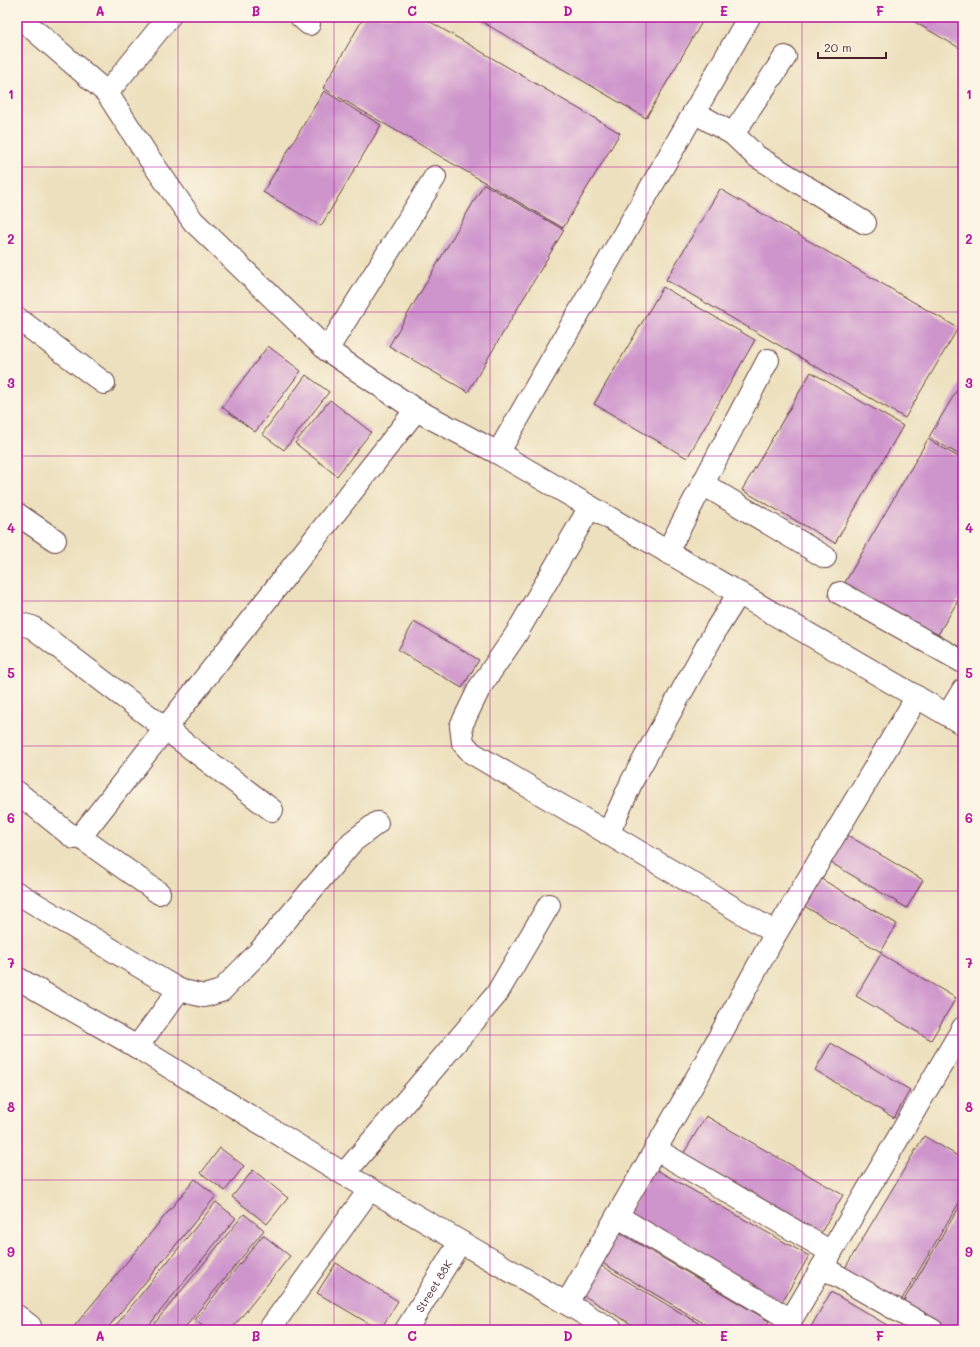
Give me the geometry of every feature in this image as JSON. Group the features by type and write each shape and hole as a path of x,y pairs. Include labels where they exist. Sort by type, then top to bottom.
{"street":[{"path":"19,17 107,93 193,221 327,350 416,410 498,453 955,720 963,690"},
{"path":"107,93 169,17"},
{"path":"498,453 749,17"},
{"path":"733,134 785,57"},
{"path":"694,112 733,134 756,156 865,223"},
{"path":"327,350 435,177"},
{"path":"17,318 104,383"},
{"path":"667,552 768,360"},
{"path":"17,792 74,838 80,837 416,410"},
{"path":"703,484 825,557"},
{"path":"590,506 515,636 480,687 461,726 463,743 472,753 776,934"},
{"path":"17,514 55,540"},
{"path":"840,593 963,661"},
{"path":"608,834 632,781 717,628 739,594"},
{"path":"24,625 166,728 272,810"},
{"path":"567,1303 656,1149 776,934 917,697"},
{"path":"17,894 179,990 204,996 221,991 259,952 352,842 377,823"},
{"path":"80,837 159,893"},
{"path":"344,1174 496,995 549,905"},
{"path":"17,978 137,1047 344,1174 612,1330"},
{"path":"137,1047 179,990"},
{"path":"617,1216 788,1325 963,1028"},
{"path":"656,1149 827,1259 932,1330"},
{"path":"269,1330 370,1189"},
{"name":"Street 88K","path":"406,1330 460,1242"}],"building":[{"path":"364,17 422,17 620,133 563,228 323,88"},
{"path":"474,17 693,17 702,22 646,118"},
{"path":"906,17 963,17 963,50"},
{"path":"324,91 381,125 321,226 263,192"},
{"path":"484,184 564,230 468,392 389,346"},
{"path":"720,189 958,328 905,418 666,280"},
{"path":"663,287 755,340 687,458 594,404"},
{"path":"268,346 301,371 255,432 222,407"},
{"path":"811,372 903,426 835,543 742,490"},
{"path":"306,375 329,392 284,450 262,434"},
{"path":"963,380 963,457 929,437"},
{"path":"330,400 371,432 337,476 295,443"},
{"path":"928,439 963,460 963,592 936,638 844,584"},
{"path":"414,622 479,660 462,688 398,650"},
{"path":"844,833 923,880 907,908 828,861"},
{"path":"818,877 897,924 881,952 801,904"},
{"path":"881,954 956,998 931,1040 856,996"},
{"path":"831,1043 910,1090 894,1118 815,1070"},
{"path":"706,1116 843,1195 819,1236 682,1156"},
{"path":"924,1136 963,1159 963,1196 898,1306 842,1273"},
{"path":"220,1148 244,1166 225,1191 201,1173"},
{"path":"655,1169 809,1256 782,1302 628,1215"},
{"path":"253,1170 288,1198 267,1224 232,1197"},
{"path":"195,1179 216,1196 106,1330 71,1330"},
{"path":"963,1201 963,1327 961,1330 940,1330 900,1307"},
{"path":"216,1202 236,1218 145,1330 112,1330"},
{"path":"244,1214 264,1230 183,1330 149,1330"},
{"path":"617,1231 769,1321 764,1330 715,1330 599,1261"},
{"path":"263,1235 290,1256 231,1330 208,1330 195,1320"},
{"path":"336,1263 398,1301 380,1330 317,1293"},
{"path":"598,1264 710,1330 641,1330 581,1294"},
{"path":"831,1292 887,1325 884,1330 809,1330"}]}
